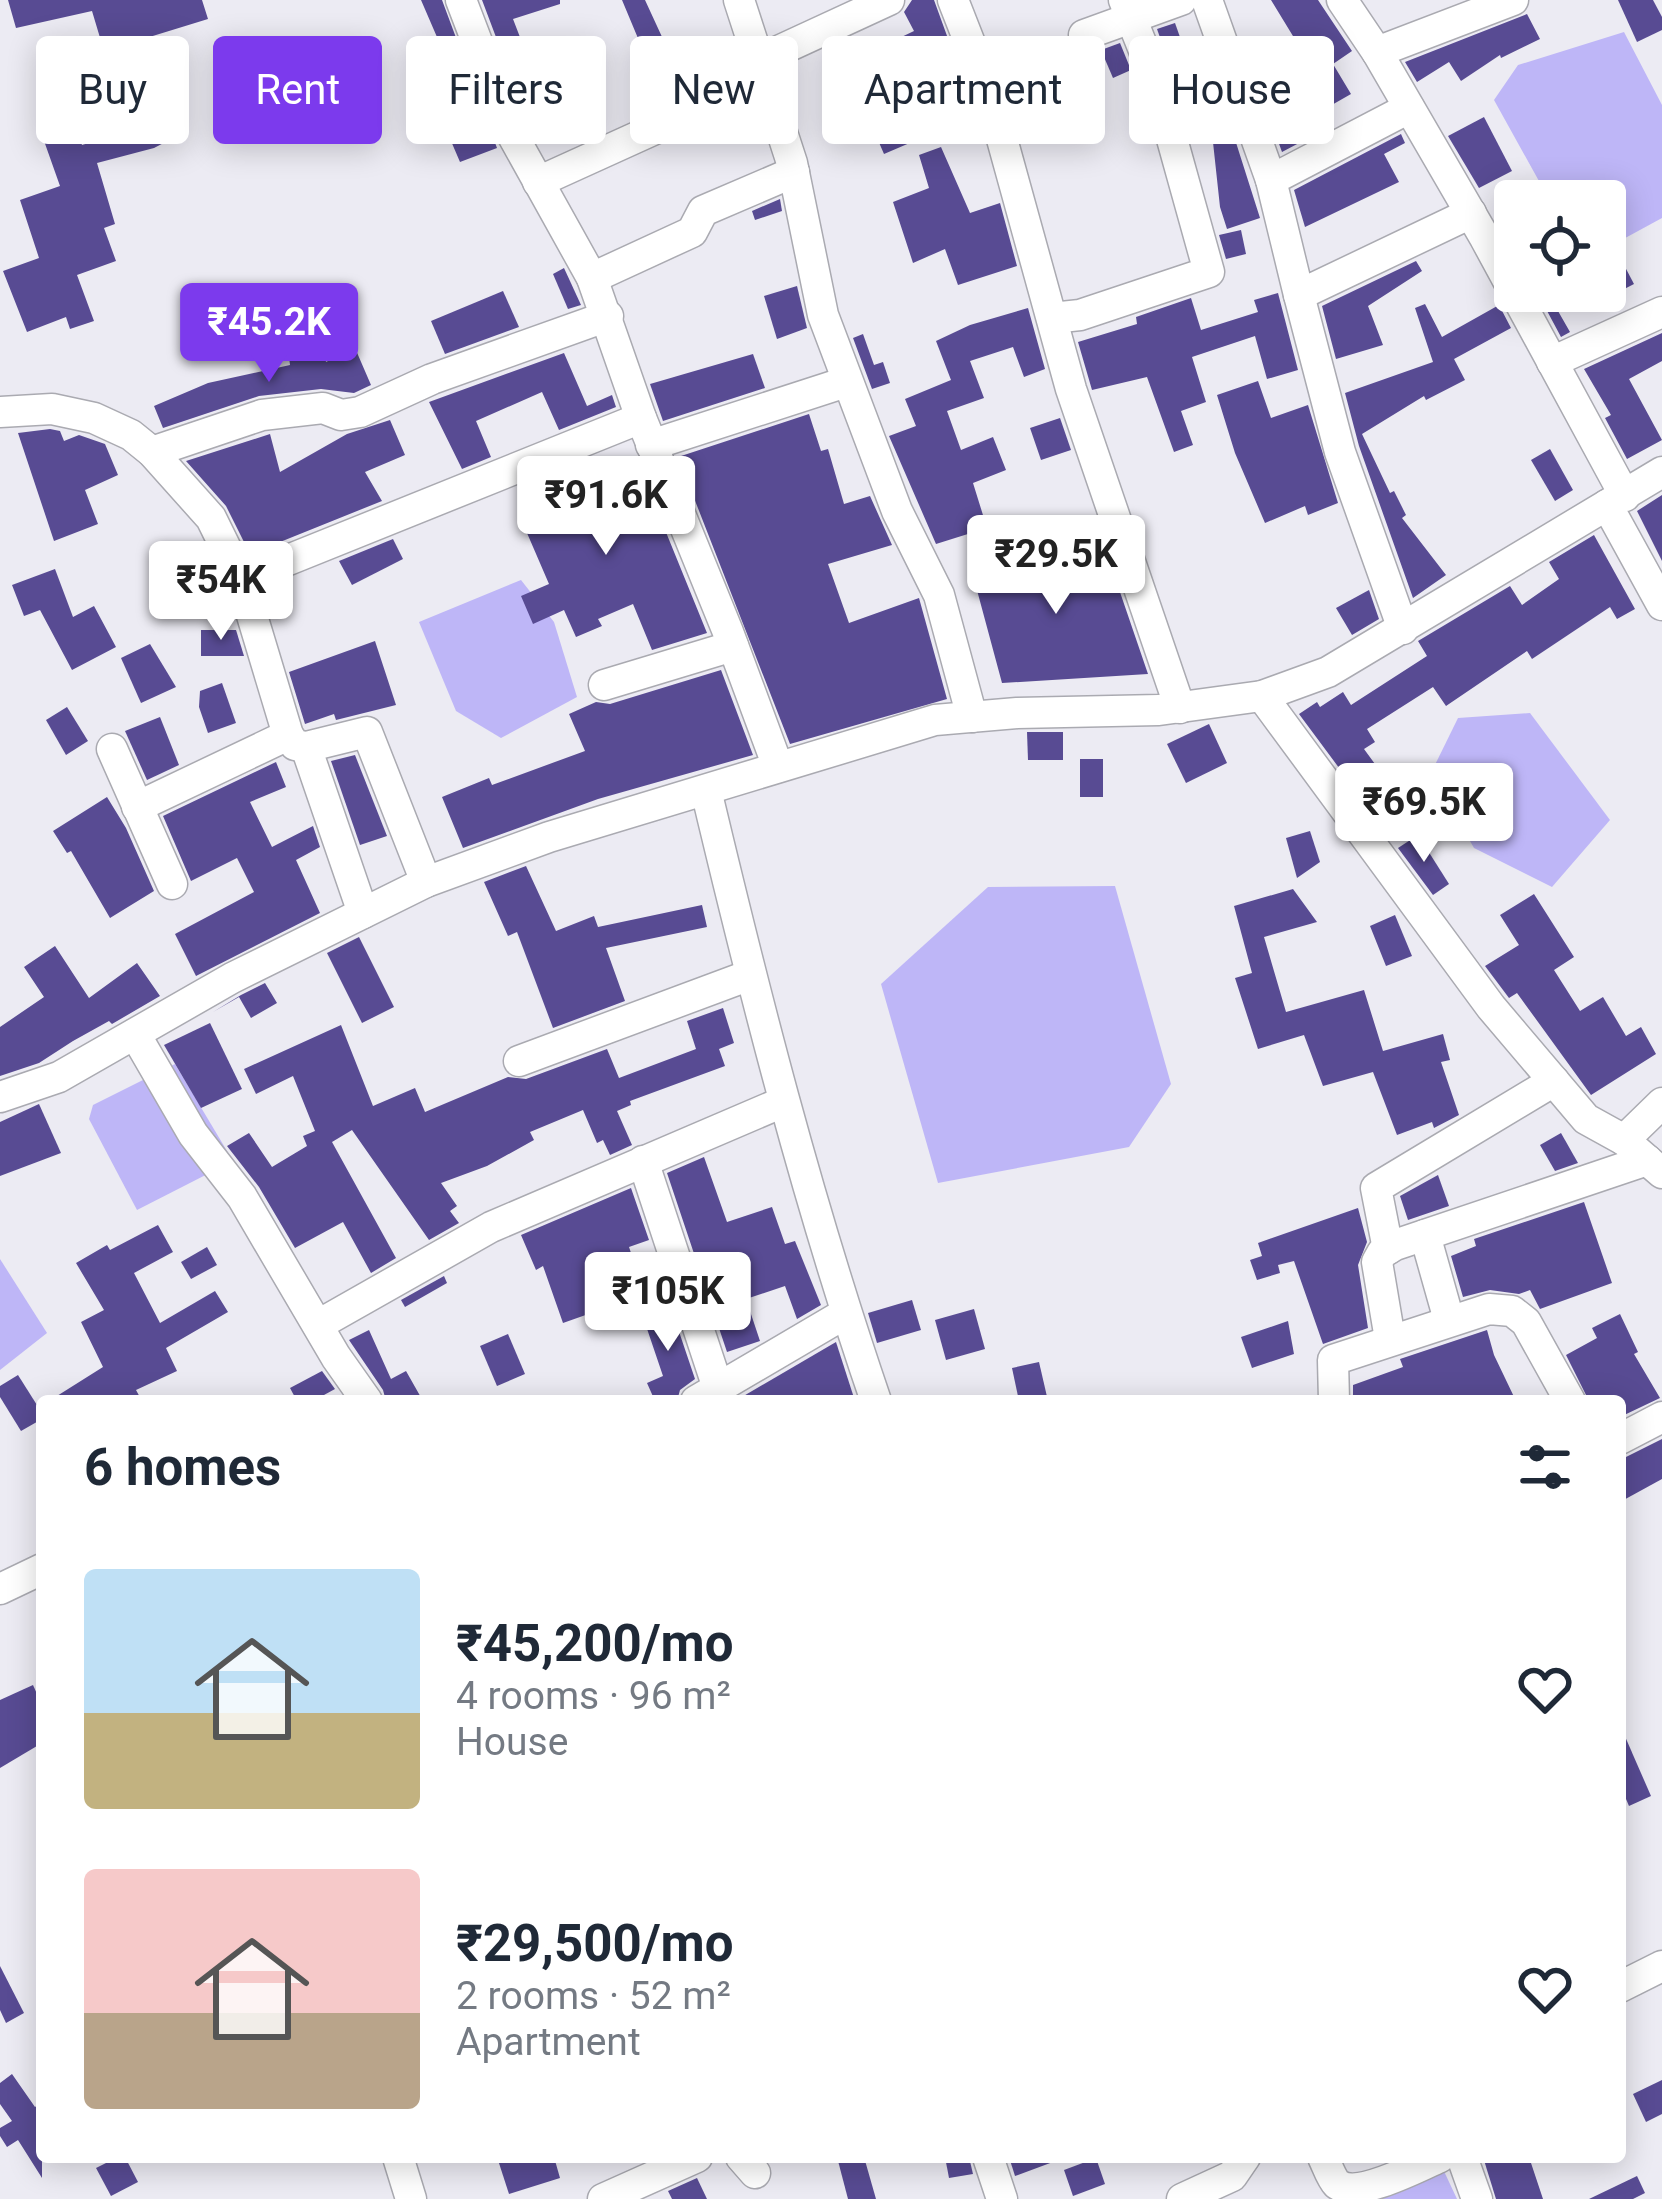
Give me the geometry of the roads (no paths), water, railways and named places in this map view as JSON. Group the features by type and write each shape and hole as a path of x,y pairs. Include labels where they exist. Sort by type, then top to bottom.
{"street":[{"path":"461,0 513,136 608,316 646,432 778,767"},
{"path":"739,0 751,36"},
{"path":"798,49 889,0"},
{"path":"953,0 989,92 1071,388 1180,707"},
{"path":"1084,35 1127,8 1180,0"},
{"path":"1207,0 1271,180 1340,452 1403,629"},
{"path":"1342,0 1471,213 1552,362 1662,605"},
{"path":"1376,52 1513,0"},
{"path":"1052,318 1080,315 1209,272 1155,79 1127,8"},
{"path":"1271,180 1409,108"},
{"path":"538,182 630,136"},
{"path":"785,144 815,286 846,382 897,512 939,595 972,717"},
{"path":"592,278 692,232 703,212 794,172"},
{"path":"1299,295 1471,213"},
{"path":"1552,362 1662,313"},
{"path":"152,452 262,415 323,408 340,415 360,412 432,379 608,316"},
{"path":"241,580 646,432 846,382"},
{"path":"0,412 52,409 94,418 131,435 211,518 241,580 363,914"},
{"path":"0,1097 59,1077 232,978 427,882 549,837 935,720 1180,707 1262,696 1328,672 1662,472"},
{"path":"604,685 733,646"},
{"path":"1262,696 1491,1007 1586,1119 1644,1158"},
{"path":"137,807 297,741 367,732 427,882"},
{"path":"112,749 172,884"},
{"path":"706,790 783,1102 875,1395"},
{"path":"519,1060 750,975"},
{"path":"135,1034 193,1134 242,1197 363,1395"},
{"path":"1388,1249 1376,1188 1554,1082"},
{"path":"318,1325 491,1227 783,1102"},
{"path":"1644,1158 1662,1103"},
{"path":"1390,1340 1377,1262 1388,1249 1644,1158"},
{"path":"644,1161 707,1395 846,1313"},
{"path":"1425,1235 1449,1319"},
{"path":"1334,1395 1333,1360 1489,1309 1512,1311 1526,1322 1567,1395"},
{"path":"1626,1436 1662,1417"},
{"path":"0,1589 36,1572"},
{"path":"1626,1985 1662,1966"},
{"path":"400,2163 411,2199"},
{"path":"603,2199 684,2163"},
{"path":"990,2163 1001,2199"},
{"path":"1183,2199 1232,2176 1242,2163"},
{"path":"1331,2180 1348,2191 1364,2190 1426,2163"},
{"path":"1464,2163 1477,2199"}]}
